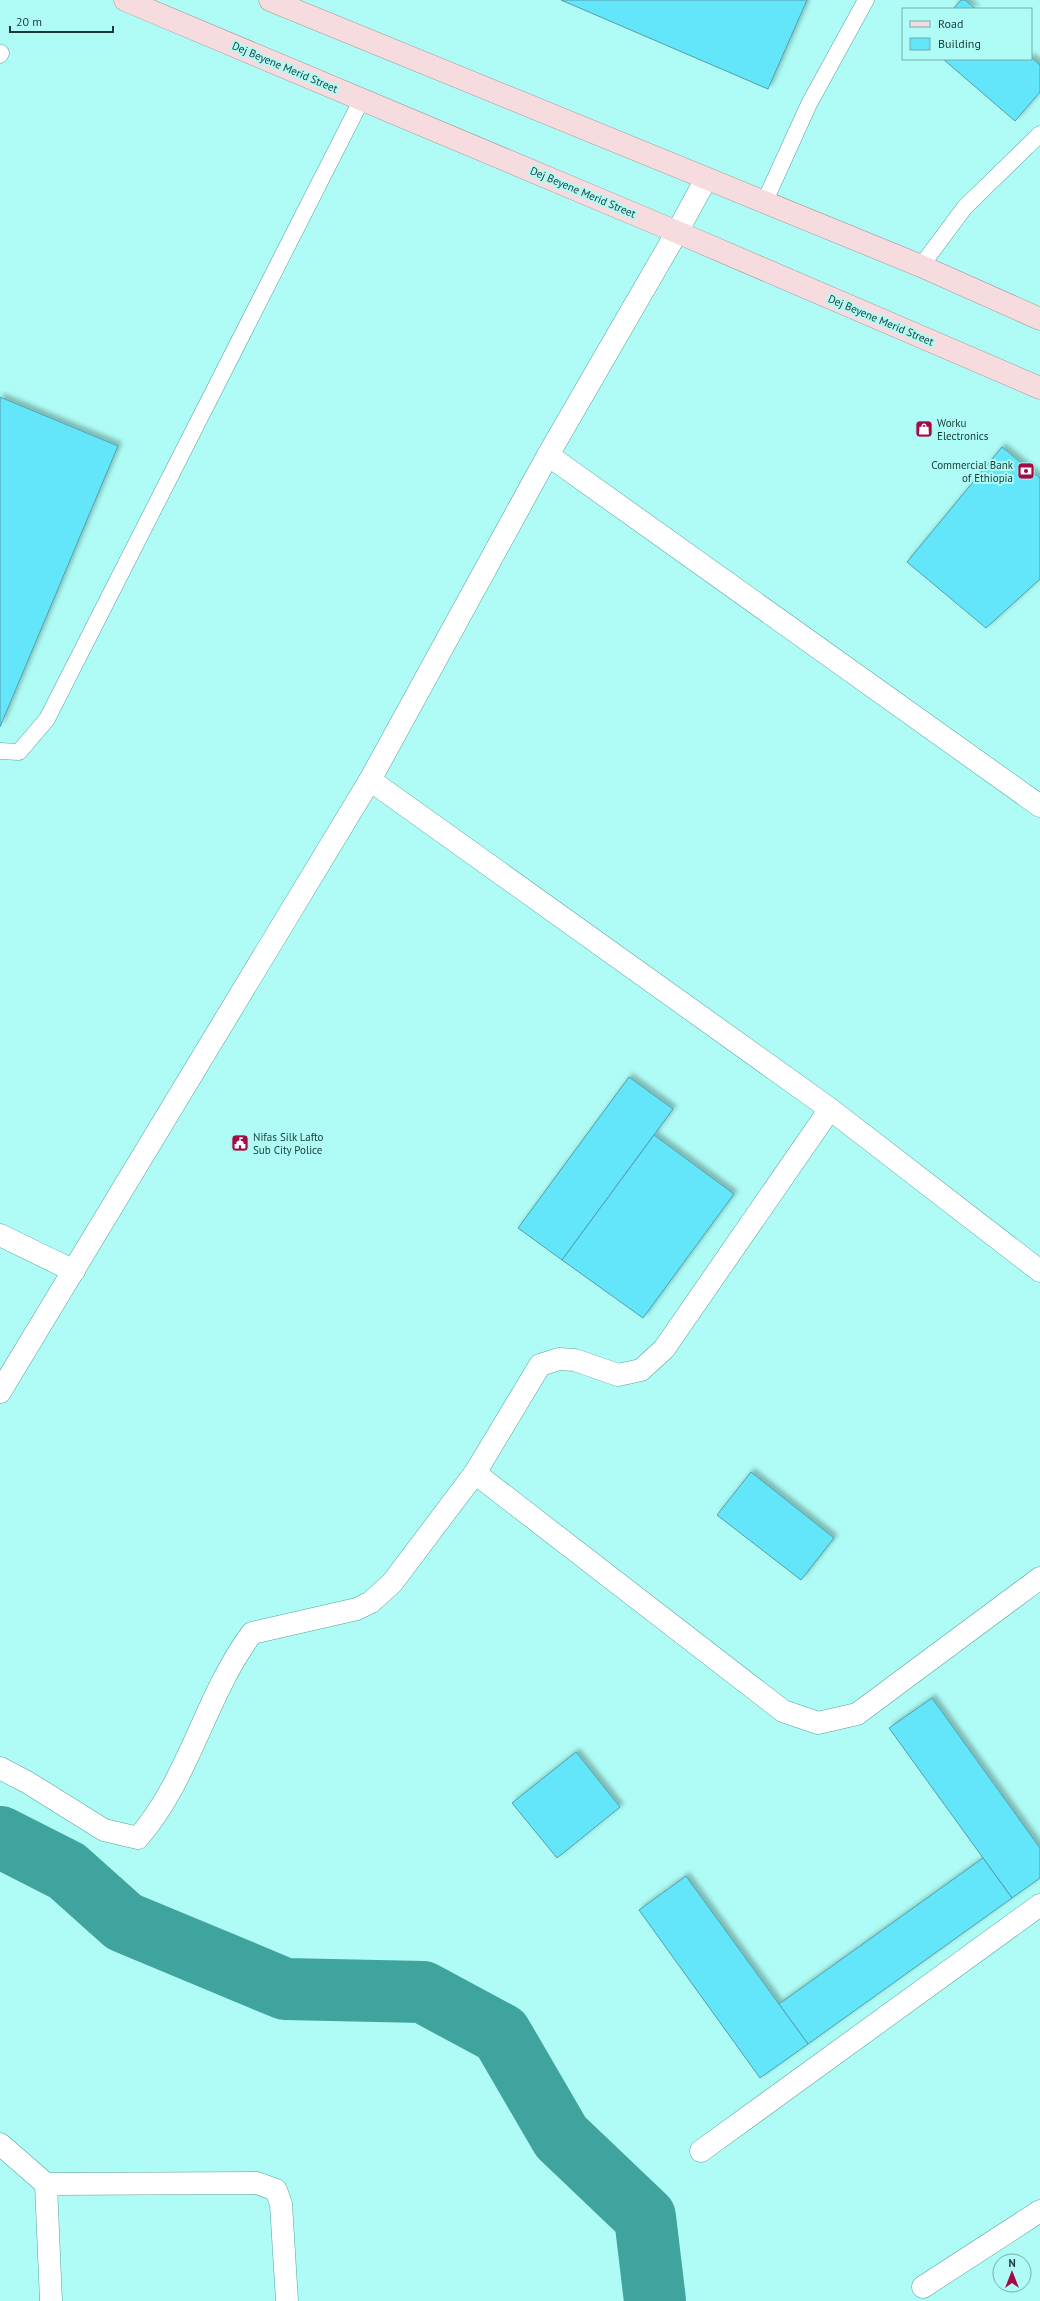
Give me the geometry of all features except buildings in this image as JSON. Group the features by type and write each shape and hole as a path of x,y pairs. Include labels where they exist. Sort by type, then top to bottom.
{"main road":[{"name":"Dej Beyene Merid Street","path":"125,0 677,232 1040,388"},
{"path":"270,0 920,266 1040,319"}],"street":[{"path":"0,1392 370,780 548,455 706,179"},
{"path":"548,455 1040,806"},
{"path":"370,780 830,1109 1040,1271"},
{"path":"0,1768 27,1782 104,1830 138,1838 155,1819 172,1789 236,1653 252,1633 357,1609 371,1602 392,1582 475,1472 540,1365 559,1358 575,1360 618,1375 641,1370 664,1349 830,1109"},
{"path":"0,1235 74,1271"},
{"path":"475,1472 783,1711 818,1723 857,1714 1040,1578"},
{"path":"701,2151 1040,1905"},
{"path":"0,2144 46,2184 258,2183 276,2190 281,2204 287,2301"},
{"path":"46,2184 51,2301"},
{"path":"923,2287 1040,2211"}],"lane":[{"path":"764,203 809,104 866,0"},
{"path":"0,750 20,752 47,719 362,100"},
{"path":"920,266 965,207 1040,134"}],"waterway":[{"path":"0,1837 67,1871 124,1922 285,1989 423,1992 501,2034 561,2137 645,2217 655,2301"}],"place":[{"name":"Worku Electronics","path":"924,429"},
{"name":"Commercial Bank of Ethiopia","path":"1026,471"},
{"name":"Nifas Silk Lafto Sub City Police","path":"240,1143"}]}
